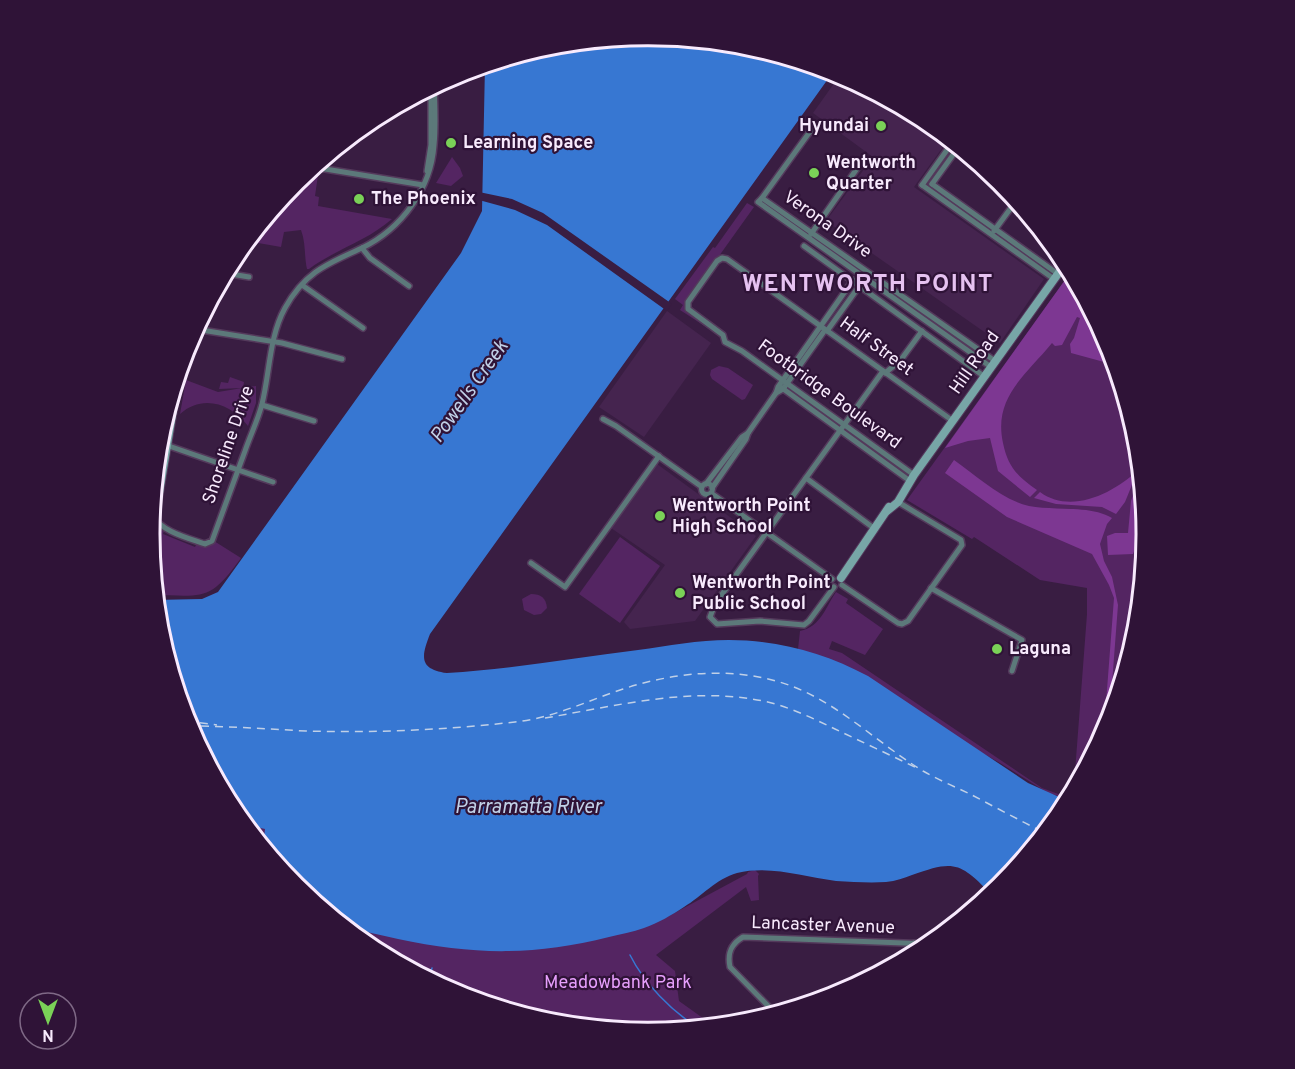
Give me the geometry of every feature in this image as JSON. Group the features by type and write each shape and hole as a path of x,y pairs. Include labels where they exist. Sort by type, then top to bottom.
{"street":[{"name":"Shoreline Drive","path":"160,525 200,542 209,543 262,405 273,341 281,315 302,285 329,262 380,238 402,219 416,199 432,162 435,146 433,96"},
{"name":"Verona Drive","path":"814,126 758,202 863,273 928,322 993,364"},
{"path":"922,185 948,149"},
{"path":"932,184 953,154"},
{"path":"810,236 863,160"},
{"path":"325,169 423,185"},
{"path":"922,185 932,184 994,232"},
{"path":"922,185 1056,276"},
{"path":"994,232 1010,209"},
{"name":"Verona Drive","path":"804,246 985,376"},
{"path":"362,248 370,258 409,286"},
{"name":"Half Street","path":"722,258 953,422"},
{"name":"Footbridge Boulevard","path":"722,258 713,266 687,306 689,310 723,335 725,342 742,351 783,385 912,478"},
{"name":"Hill Road","path":"887,511 898,502 912,478 1059,272"},
{"name":"Verona Drive","path":"863,273 932,317 993,364"},
{"path":"235,275 249,277"},
{"path":"825,329 853,280"},
{"path":"302,285 363,328"},
{"path":"748,433 742,437 704,486 702,490 705,494 712,491 748,433 860,285"},
{"path":"928,322 932,317"},
{"path":"205,330 273,341 342,359"},
{"path":"842,581 839,587 834,587 804,625 765,621 720,624 714,622 710,616 715,604 842,427 884,372 900,361 922,331"},
{"path":"262,405 314,421"},
{"path":"603,419 712,491 766,533 832,579 834,587"},
{"path":"168,446 273,482"},
{"path":"531,563 565,587 659,456"},
{"path":"806,478 875,528"},
{"name":"Hill Road","path":"842,581 903,486 912,478"},
{"path":"832,579 835,576 902,624 908,621 962,545 961,540 898,502"},
{"path":"931,588 1022,640 1012,671"},
{"name":"Lancaster Avenue","path":"769,1007 734,973 728,960 729,953 737,941 751,936 914,943"}],"shaded area":[{"path":"834,84 892,112 944,146 914,187 1044,279 1000,343 826,221 873,157 813,113"},
{"path":"1064,281 1085,319 1104,362 1071,353 1070,344 1080,318 1077,317 1062,345 1055,346 1052,343 1022,377 1007,400 1001,427 1008,458 1014,470 1037,490 1030,497 998,471 990,438 968,441 945,448"},
{"path":"667,311 711,343 644,437 599,407"},
{"path":"954,460 999,493 1019,503 1029,506 1094,511 1112,518 1107,524 1100,544 1104,561 1112,577 1118,605 1112,685 1106,701 1114,598 1092,554 1007,517 945,473"},
{"path":"657,464 756,536 695,621 630,629 624,622 665,565 611,528"},
{"path":"1131,475 1132,484 1125,502 1116,514 1102,507 1056,504 1034,498 1040,492 1052,499 1065,502 1078,501 1105,493"},
{"path":"1133,495 1136,534 1133,554 1108,555 1107,536 1115,533 1128,533"}],"green space":[{"path":"452,157 463,176 451,186 436,183"},
{"path":"318,175 315,196 319,197 318,206 392,219 372,233 307,269 301,230 284,232 281,247 256,243 299,193"},
{"path":"747,203 754,207 684,305 686,312 720,336 680,310 683,305 675,299"},
{"path":"1064,281 1098,348 1119,408 1131,471 1136,534 1131,598 1119,661 1098,721 1075,769 1087,588 1040,580 974,537 972,539 907,500"},
{"path":"719,366 728,368 753,385 745,399 742,400 712,379 711,370"},
{"path":"230,377 244,382 243,388 256,386 256,403 248,426 233,412 216,404 198,404 180,414 186,380 218,392 242,388 219,389 221,382 228,383"},
{"path":"160,528 164,530 163,534 195,547 197,543 208,547 214,541 241,558 222,582 213,589 205,593 185,596 164,595"},
{"path":"620,537 660,566 620,623 579,594"},
{"path":"836,592 848,599 846,603 883,629 865,655 832,641 829,649 842,653 1042,788 1060,795 1059,796 1048,793 1000,763 798,649 800,631 813,625"},
{"path":"531,594 544,599 547,608 541,614 534,615 524,610 522,599"},
{"name":"Meadowbank Park","path":"256,826 667,917 755,870 759,874 759,900 751,901 746,887 656,955 675,971 679,1001 704,1019 648,1022 584,1018 521,1006 461,985 403,957 350,922 302,880"}],"water":[{"name":"Parramatta River","path":"648,46 743,56 774,63 827,81 430,634 425,649 425,661 431,668 447,673 519,666 683,643 729,640 783,645 835,661 868,676 1028,783 1059,797 1035,832 984,888 963,870 947,866 926,870 890,882 836,881 775,871 750,871 722,879 691,903 665,919 635,931 555,948 503,951 452,948 398,939 361,930 302,880 264,837 265,829 257,827 225,778 197,721 176,661 164,600 202,599 218,592 461,253 482,211 485,74 491,72 552,56"}],"pier":[{"path":"479,192 512,199 543,213 672,304 667,311 547,225 515,210 479,200"}],"waterway":[{"path":"630,955 643,976 660,996 688,1020"}],"ferry route":[{"path":"199,726 358,732 489,725 543,717 623,689 661,679 699,674 738,674 776,681 816,697 923,771 1037,829"},
{"path":"545,718 654,699 736,697 763,701 791,709 917,768"},
{"path":"198,723 217,725"}],"place":[{"name":"Hyundai","path":"881,126"},
{"name":"Learning Space","path":"451,143"},
{"name":"Wentworth Quarter","path":"814,173"},
{"name":"The Phoenix","path":"359,199"},
{"name":"Wentworth Point High School","path":"660,516"},
{"name":"Wentworth Point Public School","path":"680,593"},
{"name":"Laguna","path":"997,649"}],"district":[{"name":"WENTWORTH POINT","path":"868,285"}],"water label":[{"name":"Powells Creek","path":"470,392"}]}
